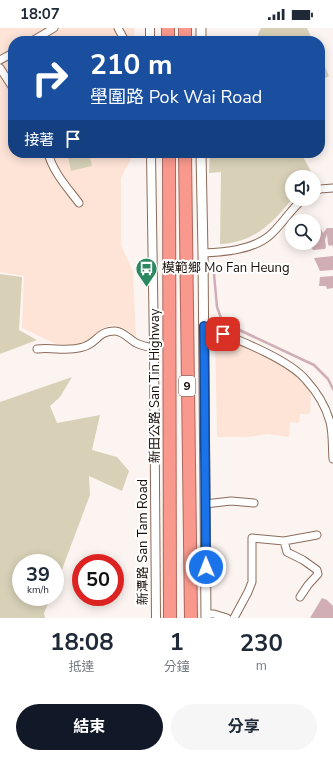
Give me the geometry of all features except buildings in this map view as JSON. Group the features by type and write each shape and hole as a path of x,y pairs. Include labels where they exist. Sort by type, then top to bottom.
{"highway":[{"name":"新田公路 San Tin Highway","path":"168,158 170,618"},
{"name":"9","path":"185,158 190,618"}],"main road":[{"path":"201,158 204,253 206,616"}],"street":[{"path":"44,31 54,28"},
{"path":"0,68 8,80"},
{"path":"50,158 60,178 80,203"},
{"name":"新潭路 San Tam Road","path":"151,158 156,618"},
{"path":"321,189 333,188"},
{"path":"204,253 224,252 255,244 269,236 295,206"},
{"path":"204,326 233,338 286,364 306,379 322,403 330,423 333,459"},
{"path":"37,349 49,348 67,350 82,348 89,345 103,333 115,331 136,343 154,348"},
{"path":"205,504 231,502 254,503"},
{"path":"234,618 246,597 252,582 252,538 284,541 317,535"},
{"path":"284,541 287,552 303,560 317,570 318,574 300,597"},
{"path":"206,616 214,614 227,618"}],"shaded area":[{"path":"0,28 134,28 134,36 8,36 8,158 131,158 121,178 121,245 133,271 136,337 124,328 112,325 102,328 90,339 76,345 56,344 22,328 24,276 0,272"},
{"path":"261,28 307,28 311,36 257,36"},
{"path":"325,67 329,76 325,78"},
{"path":"68,158 90,158 92,166 71,171"},
{"path":"210,158 304,158 310,170 285,170 286,206 270,224 252,236 242,240 220,244 221,172 209,173"},
{"path":"327,228 333,228 333,248 332,245 329,246 328,244 327,234 325,249 321,249 321,229 323,233"},
{"path":"333,256 333,270 320,271 314,258"},
{"path":"0,274 22,277 19,330 37,340 0,354"},
{"path":"333,276 333,288 327,289 326,286 319,286 320,277"},
{"path":"215,335 233,340 285,365 305,380 311,390 310,414 300,414 299,423 290,422 289,437 267,434 249,437 217,437"},
{"path":"72,377 60,397 50,406 57,423 100,415 92,450 117,457 129,471 122,491 89,476 90,495 64,564 64,554 12,554 12,606 47,606 44,613 45,618 0,618 0,402"},
{"path":"322,598 327,600 333,606 333,618 310,618"}],"waterway":[{"path":"213,263 217,307 221,318 231,326 314,365 328,379 333,389"}],"place":[{"name":"模範鄉 Mo Fan Heung","path":"146,288"}],"route":[{"path":"206,567 204,326 223,334"}]}
